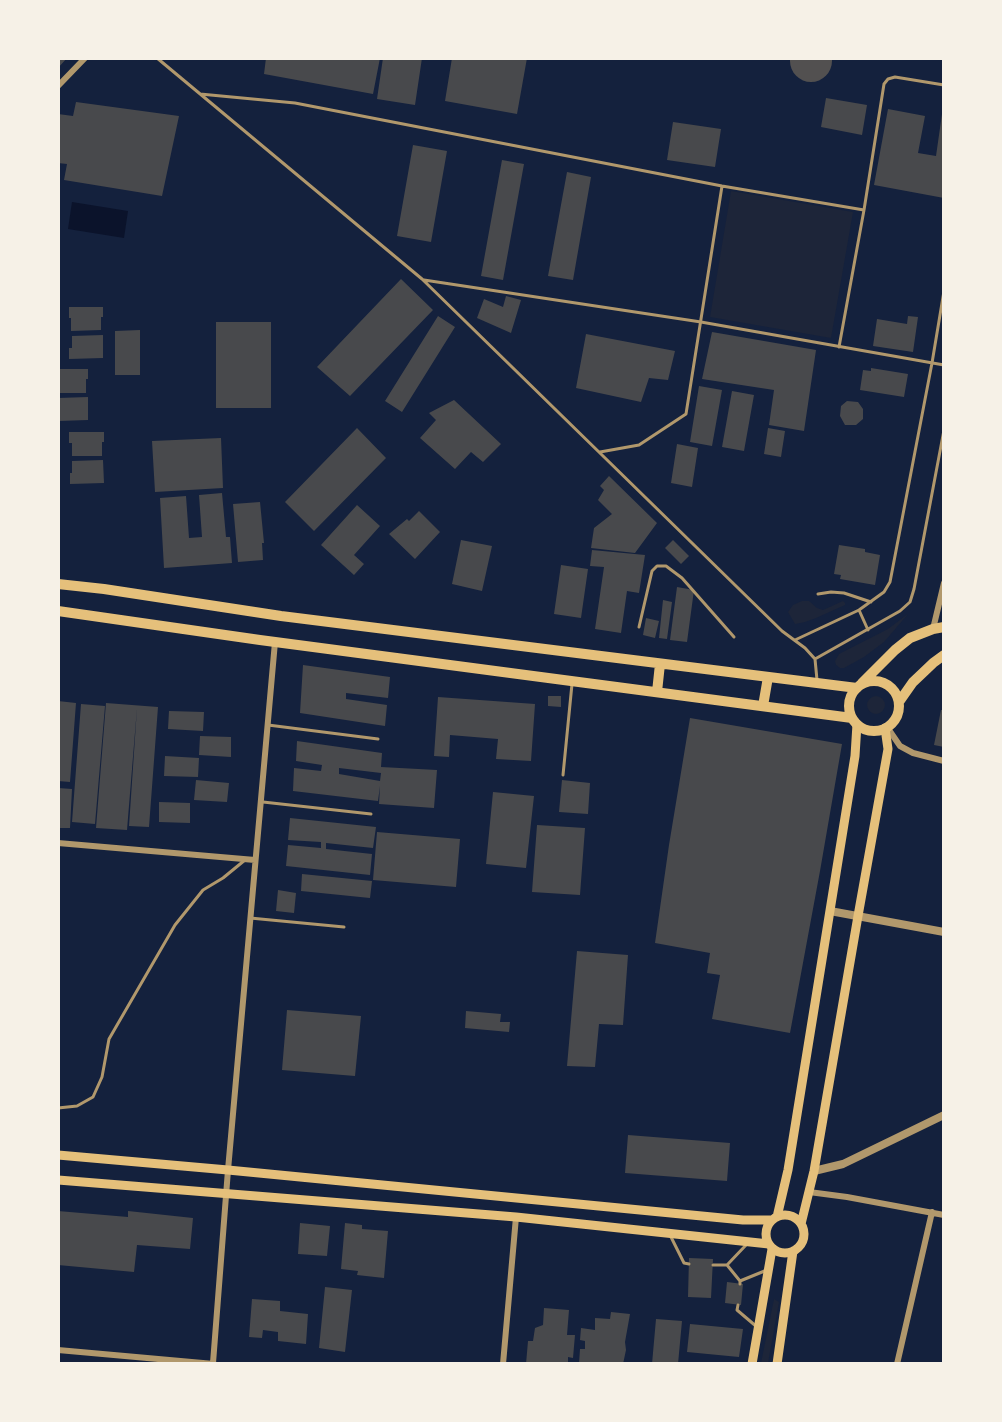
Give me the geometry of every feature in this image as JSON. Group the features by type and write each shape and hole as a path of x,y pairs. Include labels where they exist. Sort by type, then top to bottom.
{"main road":[{"path":"58,584 281,616 818,684 858,687 866,682 880,682 893,689 899,702"},
{"path":"58,611 763,706 855,721 863,728 870,730 886,728 893,722 897,716 899,702 913,682 944,656"},
{"path":"752,1364 769,1269 771,1246 766,1234 768,1224 774,1219 788,1170 855,756 855,721 849,705 850,699 858,687 895,650 910,638 938,628"},
{"path":"657,692 660,664"},
{"path":"763,706 768,677"},
{"path":"58,1180 516,1217 750,1242 771,1246 783,1253 793,1251 798,1248 804,1234 801,1224 814,1171 888,748 886,728"},
{"path":"58,1155 731,1219 774,1219 787,1215 801,1224"},
{"path":"777,1364 793,1251"}],"street":[{"path":"58,86 86,58"},
{"path":"938,628 944,583"},
{"path":"58,1350 213,1363 275,642"},
{"path":"886,728 900,746 913,753 944,760"},
{"path":"58,843 255,860"},
{"path":"830,911 944,932"},
{"path":"814,1171 843,1164 944,1115"},
{"path":"809,1192 944,1215"},
{"path":"897,1364 932,1212"},
{"path":"504,1364 516,1217"},
{"path":"105,1364 106,1354"}],"lane":[{"path":"157,58 422,279 782,631 815,659 818,684"},
{"path":"839,347 884,84 888,79 895,77 944,85"},
{"path":"198,94 295,103 722,186 864,210"},
{"path":"600,452 639,445 686,414 722,186"},
{"path":"422,279 701,322 944,366"},
{"path":"795,640 859,610 884,592 890,582 933,363 944,291"},
{"path":"815,659 900,611 910,602 944,430"},
{"path":"639,627 652,571 657,566 666,566 682,578 734,637"},
{"path":"818,594 844,593 871,602"},
{"path":"859,610 868,630"},
{"path":"563,775 572,681"},
{"path":"268,725 378,739"},
{"path":"261,802 371,814"},
{"path":"58,1108 77,1106 93,1097 102,1077 109,1039 175,925 203,890 223,878 246,859"},
{"path":"250,918 344,927"},
{"path":"670,1233 684,1263 689,1264"},
{"path":"713,1265 727,1265 750,1242"},
{"path":"727,1265 740,1282 769,1269"},
{"path":"738,1305 737,1310 758,1328"}],"shaded area":[{"path":"731,191 853,212 831,338 710,317"},
{"path":"72,202 128,211 124,238 68,229"},
{"path":"809,601 823,610 843,601 845,605 816,618 795,624 788,612 793,605"},
{"path":"908,614 884,642 864,657 844,668 836,665 835,661 839,654 888,629"},
{"path":"876,696 882,699 885,705 882,711 876,714 870,711 867,705 870,699"},
{"path":"774,1299 779,1302 768,1363 761,1363"}],"building":[{"path":"58,58 67,58 58,68"},
{"path":"266,58 380,58 373,94 264,74"},
{"path":"383,58 422,58 415,105 377,99"},
{"path":"452,58 527,58 517,114 445,101"},
{"path":"826,98 867,105 862,135 821,127"},
{"path":"76,102 179,116 162,196 64,180 67,164 58,163 58,114 73,116"},
{"path":"888,109 925,116 918,153 936,156 942,114 944,114 944,198 874,185"},
{"path":"673,122 721,129 715,167 667,160"},
{"path":"413,145 447,151 431,242 397,236"},
{"path":"502,160 524,164 503,280 481,276"},
{"path":"567,172 591,177 573,280 548,276"},
{"path":"401,279 433,310 350,396 317,367"},
{"path":"506,296 521,300 511,333 477,318 484,299 503,307"},
{"path":"69,307 103,307 101,330 71,331"},
{"path":"438,316 455,327 402,412 385,401"},
{"path":"908,316 918,317 913,352 873,346 877,319 907,324"},
{"path":"216,322 271,322 271,408 216,408"},
{"path":"140,330 140,375 115,375 115,331"},
{"path":"712,332 816,350 804,431 769,425 774,390 702,379"},
{"path":"586,334 675,351 668,380 649,378 641,402 576,388"},
{"path":"103,335 103,358 69,359 72,336"},
{"path":"871,368 908,374 904,397 860,390 863,370 871,371"},
{"path":"58,369 88,369 86,393 58,393"},
{"path":"699,386 722,390 712,446 690,442"},
{"path":"732,391 754,395 744,451 722,447"},
{"path":"88,397 88,420 58,421 58,398"},
{"path":"454,400 501,444 483,462 471,452 455,469 420,438 436,420 429,413"},
{"path":"847,401 858,402 863,409 863,419 856,425 845,425 840,416 841,406"},
{"path":"357,428 386,458 314,531 285,502"},
{"path":"768,428 785,431 781,457 764,454"},
{"path":"69,432 104,432 102,456 72,456"},
{"path":"221,438 223,488 155,492 152,441"},
{"path":"677,444 698,448 692,487 671,483"},
{"path":"103,460 104,483 70,484 72,461"},
{"path":"609,476 657,523 635,553 591,548 594,528 612,514 598,500 604,490 600,486"},
{"path":"222,493 226,537 230,537 232,563 164,568 160,498 186,496 189,538 202,537 199,495"},
{"path":"260,502 264,543 262,543 263,560 238,562 233,504"},
{"path":"357,505 380,526 354,555 364,564 354,575 321,545"},
{"path":"419,511 440,532 415,559 389,534 407,519 409,521"},
{"path":"461,540 492,546 482,591 452,584"},
{"path":"673,540 689,556 681,564 665,548"},
{"path":"839,545 865,549 865,552 880,555 875,585 840,579 841,575 834,574"},
{"path":"592,550 645,555 639,593 627,591 621,633 595,629 604,567 590,566"},
{"path":"561,565 588,569 581,618 554,614"},
{"path":"677,587 694,590 687,642 670,640"},
{"path":"663,600 672,602 667,639 659,638"},
{"path":"646,618 659,621 655,638 643,635"},
{"path":"303,665 390,677 388,698 346,693 346,699 387,705 385,726 300,713"},
{"path":"548,696 561,696 561,707 548,706"},
{"path":"438,697 535,704 531,761 496,759 498,739 450,735 449,757 434,756"},
{"path":"58,701 76,703 70,782 58,781"},
{"path":"106,703 158,707 149,827 129,826 137,708 127,830 96,828"},
{"path":"81,704 105,706 95,824 72,822"},
{"path":"941,710 944,710 944,747 934,745"},
{"path":"169,711 204,712 203,731 168,729"},
{"path":"690,718 842,744 790,1033 712,1019 720,975 707,973 710,953 655,943"},
{"path":"200,736 231,737 231,757 199,755"},
{"path":"297,741 382,753 381,767 437,770 434,808 379,804 380,786 378,801 293,791 294,768 321,771 322,765 296,761","holes":["339,768 381,773 380,781 339,774"]},
{"path":"165,756 199,758 198,777 164,776"},
{"path":"196,780 229,783 227,802 194,800"},
{"path":"562,780 590,783 588,814 559,812"},
{"path":"58,788 72,789 70,828 58,828"},
{"path":"493,792 534,796 526,868 486,864"},
{"path":"159,802 190,803 190,823 159,822"},
{"path":"290,818 376,827 373,848 326,843 326,849 372,854 370,875 286,866 288,845 321,848 321,842 288,840"},
{"path":"537,825 585,828 580,895 532,892"},
{"path":"377,832 460,839 456,887 373,880"},
{"path":"302,874 372,881 370,898 301,891"},
{"path":"278,890 296,893 294,913 276,911"},
{"path":"577,951 628,955 623,1025 599,1024 595,1067 567,1066"},
{"path":"287,1010 361,1016 355,1076 282,1070"},
{"path":"466,1011 501,1014 500,1022 510,1022 509,1032 465,1028"},
{"path":"628,1135 730,1143 727,1181 625,1173"},
{"path":"58,1211 128,1217 128,1211 193,1218 190,1249 137,1245 134,1272 58,1265"},
{"path":"300,1223 330,1226 327,1256 298,1254"},
{"path":"345,1223 362,1225 362,1229 388,1231 384,1278 357,1275 358,1271 341,1269"},
{"path":"689,1258 713,1259 711,1298 688,1297"},
{"path":"727,1282 743,1284 741,1305 725,1303"},
{"path":"325,1287 352,1290 345,1352 319,1348"},
{"path":"252,1299 280,1301 280,1311 308,1314 306,1344 278,1341 278,1332 263,1330 262,1338 249,1337"},
{"path":"544,1308 569,1310 567,1335 575,1335 573,1358 568,1357 568,1364 526,1364 528,1341 533,1341 535,1328 543,1325"},
{"path":"611,1312 630,1314 623,1364 579,1364 580,1349 585,1349 585,1341 580,1340 581,1328 595,1330 595,1318 610,1319"},
{"path":"656,1319 682,1321 678,1364 652,1364"},
{"path":"690,1324 743,1329 739,1357 687,1352"}]}
